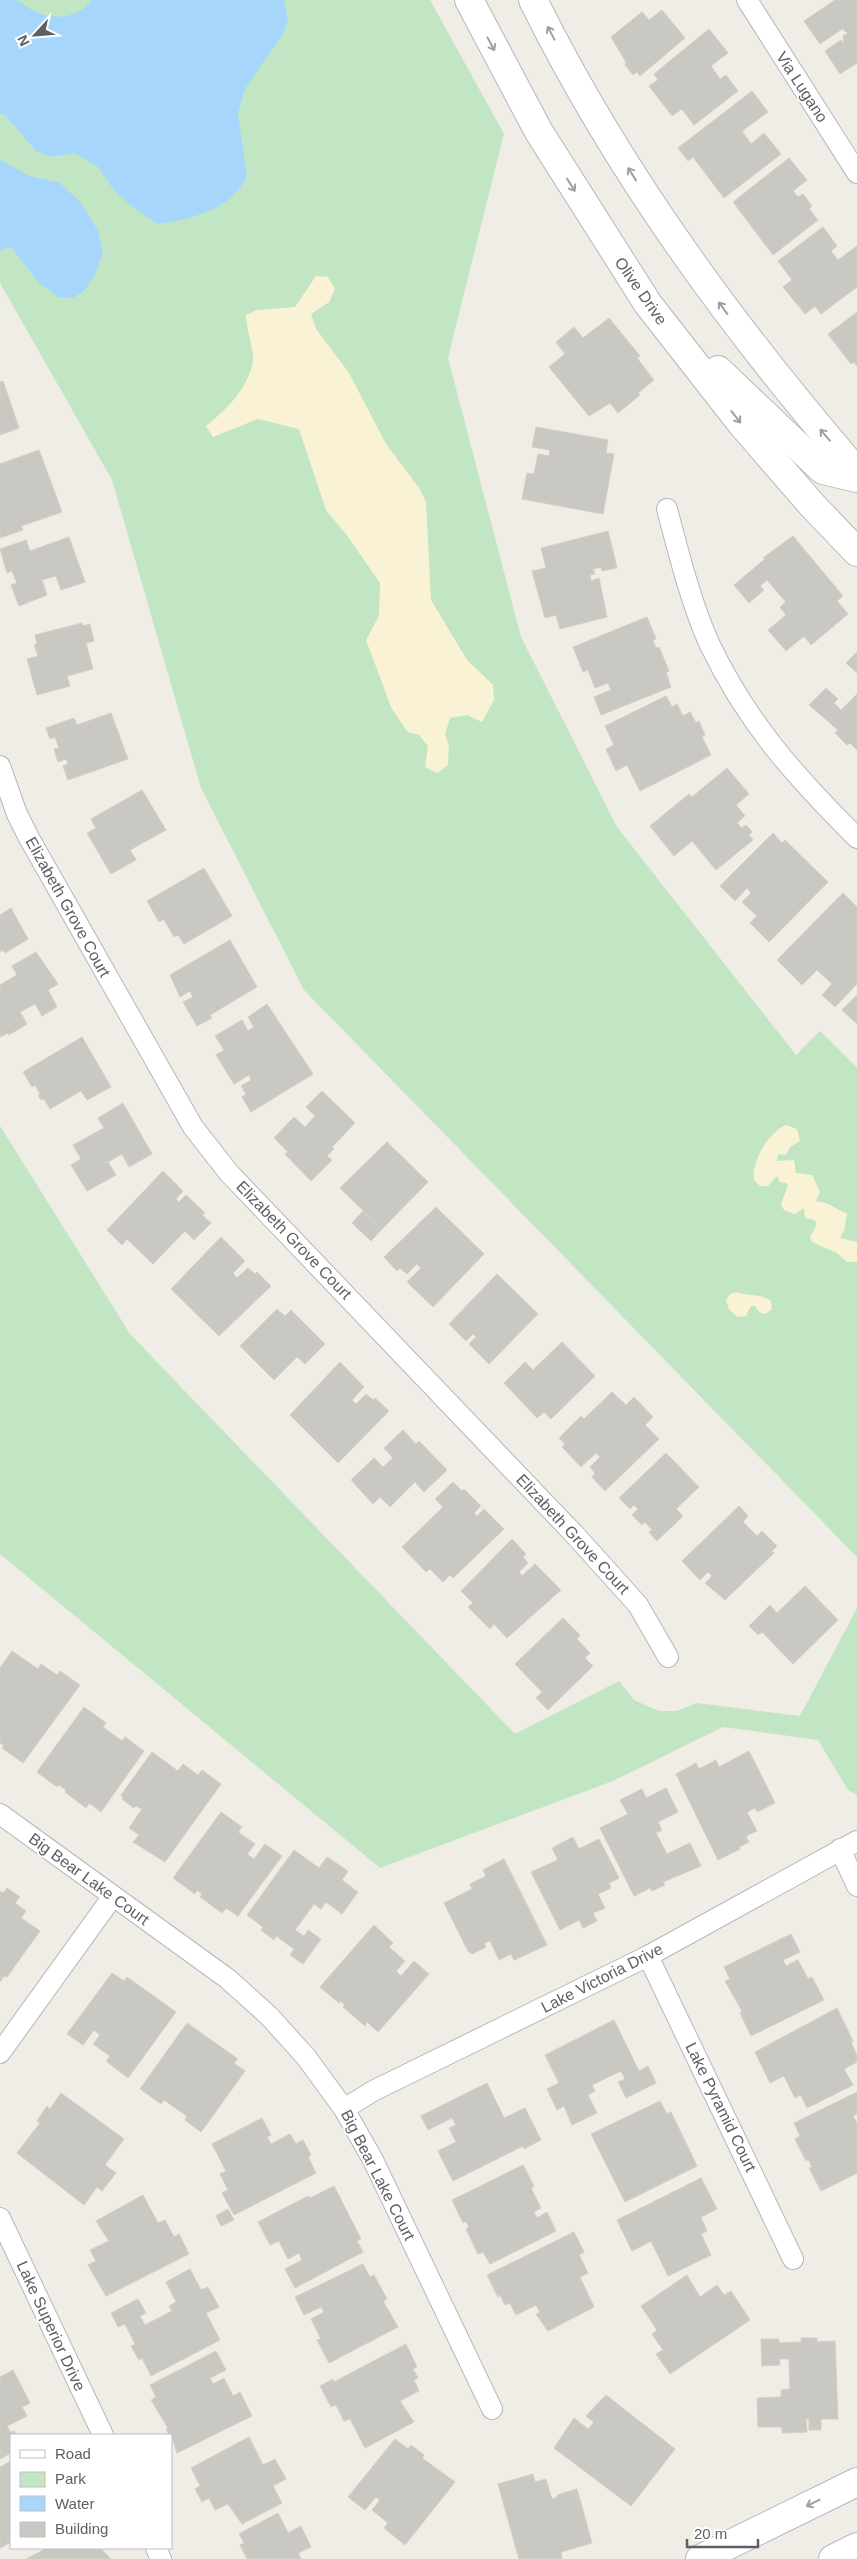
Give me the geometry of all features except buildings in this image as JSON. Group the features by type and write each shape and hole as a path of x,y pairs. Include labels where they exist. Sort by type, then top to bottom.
{"main road":[{"name":"Olive Drive","path":"469,0 539,132 648,304 742,423 812,505 857,552"},
{"path":"533,0 590,106 650,202 730,317 793,398 857,472"},
{"path":"648,304 823,470 857,478"},
{"path":"700,2559 857,2482"},
{"path":"833,2559 857,2547"}],"street":[{"name":"Via Lugano","path":"746,0 857,173"},
{"path":"666,509 689,590 709,642 735,692 766,739 802,783 857,838"},
{"name":"Elizabeth Grove Court","path":"0,766 17,814 29,838 193,1128 224,1167 575,1535 638,1605 668,1658"},
{"name":"Big Bear Lake Court","path":"0,1814 228,1979 270,2017 306,2057 344,2109 373,2160 492,2408"},
{"path":"848,1845 857,1886"},
{"name":"Lake Victoria Drive","path":"344,2109 373,2091 648,1956 848,1845"},
{"path":"0,2053 113,1896"},
{"name":"Lake Pyramid Court","path":"648,1956 793,2259"},
{"name":"Lake Superior Drive","path":"0,2218 103,2434"}],"green space":[{"path":"0,0 430,0 504,134 448,358 521,637 617,827 796,1055 820,1031 857,1068 857,1557 304,990 201,788 112,480 0,283"},
{"path":"0,1126 130,1334 515,1734 619,1681 634,1700 659,1711 677,1711 697,1703 800,1716 857,1608 857,1795 848,1790 818,1740 723,1727 613,1781 380,1868 0,1554"}],"sand":[{"path":"316,276 328,277 335,289 329,302 311,314 316,329 349,373 386,444 419,488 426,502 431,600 467,660 493,685 494,700 482,722 467,715 450,718 445,734 449,746 448,765 437,773 425,767 428,746 419,735 408,732 391,707 366,640 379,616 380,583 346,534 326,510 299,429 258,419 213,437 206,426 236,398 250,371 253,356 246,315 257,310 295,307"},
{"path":"786,1125 797,1129 800,1141 790,1147 786,1155 778,1154 777,1161 794,1160 796,1173 812,1175 820,1192 816,1201 826,1203 847,1214 844,1231 840,1238 857,1242 857,1262 847,1262 837,1253 812,1242 810,1237 817,1224 814,1220 805,1218 804,1208 795,1214 784,1210 781,1204 788,1185 786,1183 780,1182 777,1176 768,1186 760,1186 754,1180 755,1164 762,1148 773,1134"},
{"path":"737,1292 767,1299 771,1301 772,1309 765,1314 760,1313 755,1306 751,1306 746,1316 737,1317 729,1309 726,1301 730,1294"}],"water":[{"path":"0,0 16,0 40,14 56,17 79,11 92,0 284,0 288,19 284,32 245,89 238,114 247,176 240,188 231,198 208,211 196,216 157,224 130,205 114,190 97,166 74,153 51,157 36,151 5,115 0,113"},
{"path":"0,160 30,176 60,183 82,204 98,231 103,252 96,272 85,290 73,298 58,297 39,283 11,247 0,250"}]}
